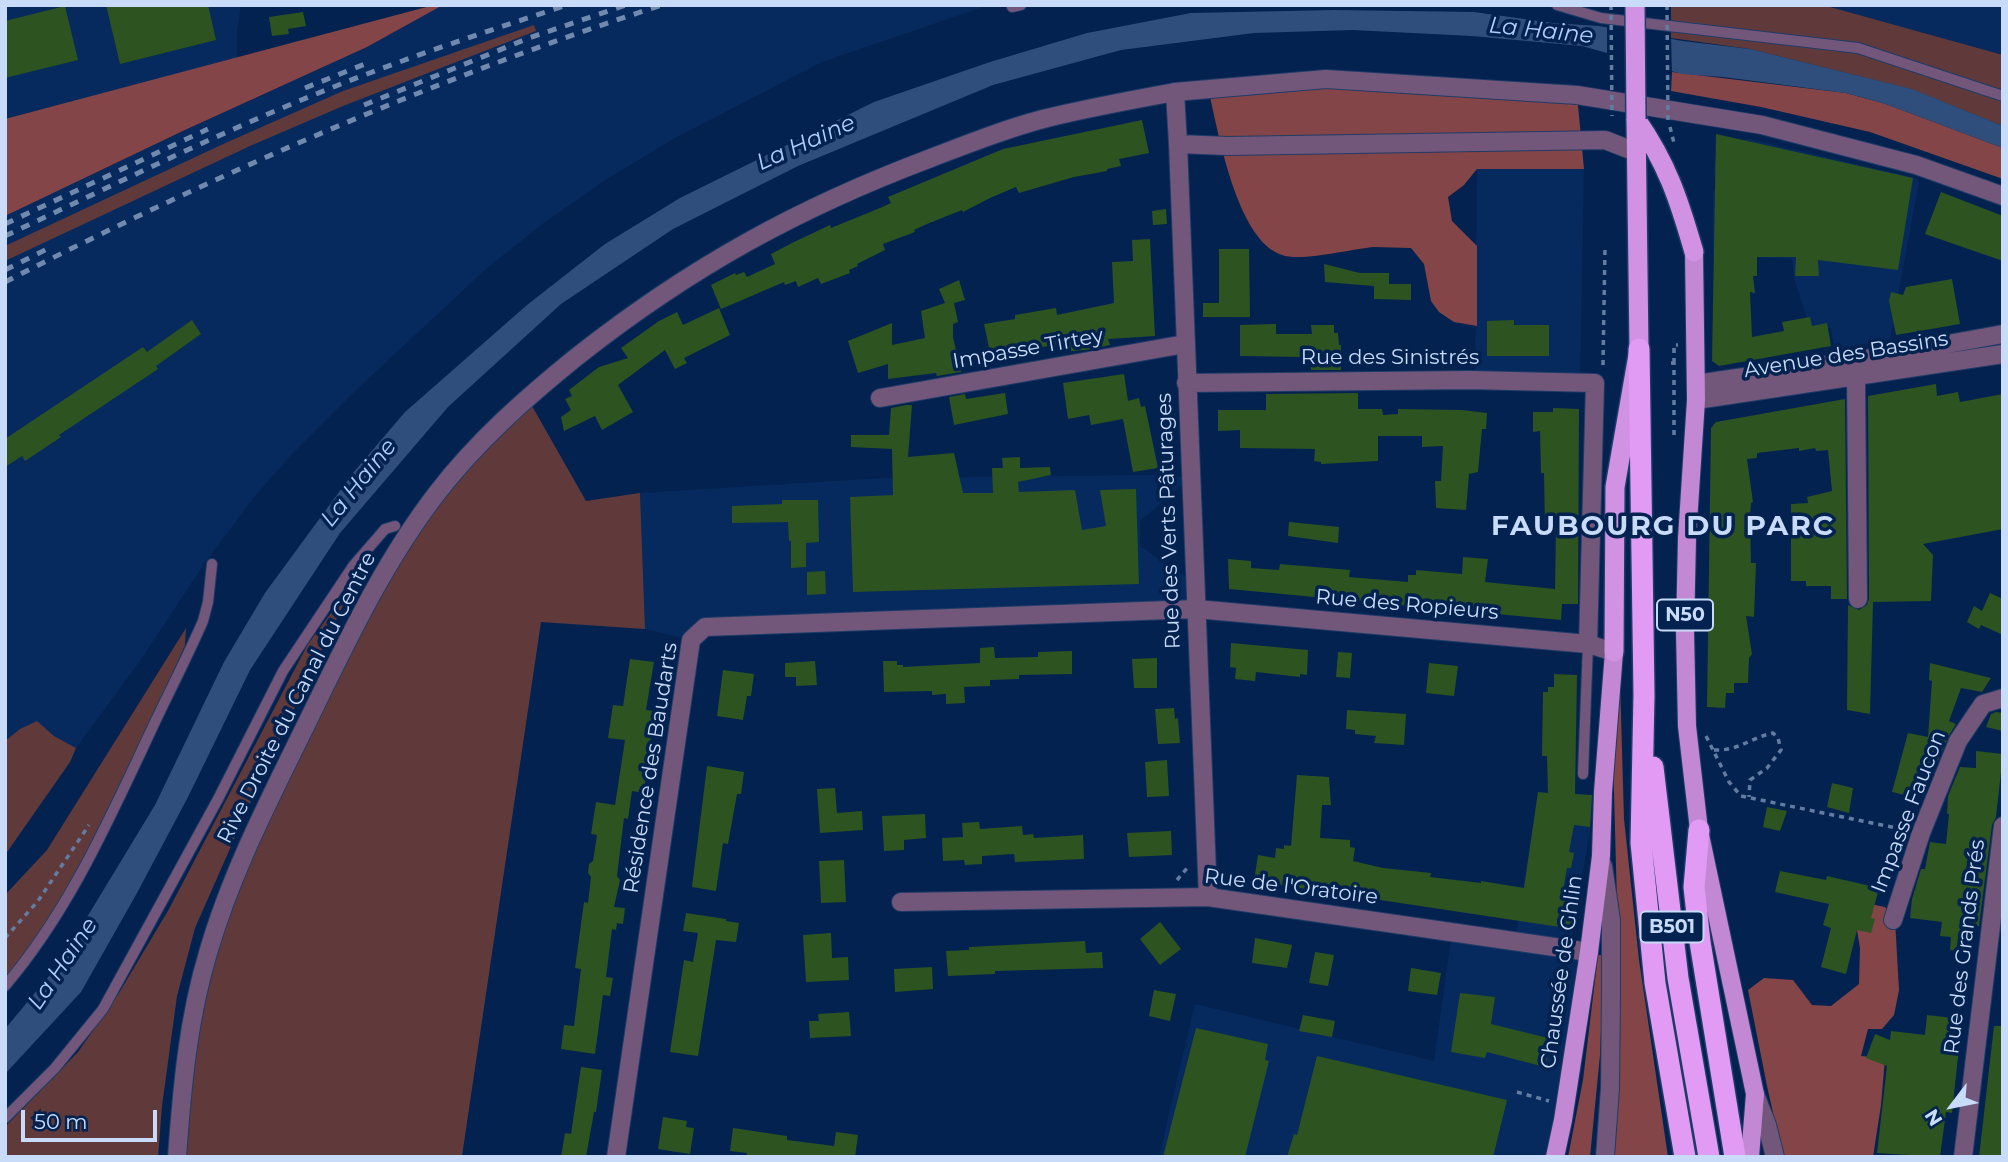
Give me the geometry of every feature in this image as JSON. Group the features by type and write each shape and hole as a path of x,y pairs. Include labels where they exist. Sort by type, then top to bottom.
{"highway":[{"path":"1614,652 1615,487 1639,349 1635,5"},
{"name":"N50","path":"1636,119 1655,146 1672,179 1694,252"},
{"name":"B501","path":"1639,349 1644,695 1641,843 1656,983 1685,1157"},
{"name":"B501","path":"1644,695 1678,978 1709,1157"},
{"path":"1699,830 1694,887 1700,942 1735,1157"}],"main road":[{"name":"N50","path":"1694,252 1696,392 1687,538 1687,726 1699,830 1755,1094 1750,1157"},
{"name":"Chaussée de Ghlin","path":"1555,1157 1589,952 1601,856 1614,652"}],"street":[{"name":"Rive Droite du Canal du Centre","path":"177,1157 192,1015 206,957 239,866 370,597 407,535 438,491 468,456 545,384 614,328 671,288 766,230 884,176 1026,125 1105,105 1175,92 1326,79 1577,95 1762,125 1916,165 2003,196"},
{"name":"Rue des Verts Pâturages","path":"1175,92 1208,897"},
{"path":"1178,144 1239,146 1605,140 1636,152"},
{"path":"1696,392 2003,334"},
{"name":"Impasse Tirtey","path":"880,398 1185,344"},
{"name":"Avenue des Bassins","path":"1696,392 1856,376 2003,354"},
{"path":"1856,376 1858,599"},
{"name":"Rue des Sinistrés","path":"1186,383 1470,380 1595,383 1588,644"},
{"name":"Rue des Ropieurs","path":"1196,609 1588,644 1614,652"},
{"name":"Résidence des Baudarts","path":"616,1157 691,640 698,633 705,627 1196,609"},
{"name":"Impasse Faucon","path":"1893,920 1922,833 1958,741 1983,704 2003,698"},
{"name":"Rue des Grands Prés","path":"1963,1157 2003,825"},
{"path":"1601,856 1611,920 1610,1088 1605,1157"},
{"name":"Rue de l'Oratoire","path":"901,902 1208,897 1589,952"},
{"path":"1755,1094 1775,1157"}],"lane":[{"path":"1557,5 1601,18 1858,48 2003,96"},
{"path":"5,1118 55,1069 103,1009 218,799 284,671 353,566 385,529 395,526"},
{"path":"5,986 45,936 84,872 202,621 208,602 212,564"},
{"path":"1583,774 1588,644"}],"path":[{"path":"1611,5 1612,116"},
{"path":"1667,5 1668,122"},
{"path":"1603,365 1605,247"},
{"path":"1674,345 1674,363"},
{"path":"1687,726 1703,732 1734,789 1741,796 1922,833"},
{"path":"1714,750 1728,751 1773,733 1778,738 1781,750 1767,768 1750,780 1749,797"},
{"path":"1162,897 1206,847"},
{"path":"1517,1092 1565,1105"}],"shaded area":[{"path":"5,5 241,5 237,59 5,119"},
{"path":"434,5 443,5 367,47 5,216 5,119"},
{"path":"443,5 989,5 822,62 675,138 607,179 545,222 487,268 356,390 290,456 254,497 204,564 142,658 76,748 54,736 37,721 20,729 5,741 5,216 367,47"},
{"path":"1671,5 1823,5 2003,55 2003,126 1911,89 1750,49 1671,38"},
{"path":"1823,5 2003,5 2003,55"},
{"path":"534,25 536,31 343,106 250,146 5,261 5,246 221,145 343,91"},
{"path":"1672,72 1846,93 1886,104 2003,148 2003,179 1870,132 1761,107 1671,91"},
{"path":"1250,84 1577,95 1584,169 1477,169 1464,185 1448,197 1452,221 1477,246 1477,326 1454,322 1439,312 1431,301 1424,264 1411,248 1374,247 1290,257 1266,245 1252,228 1241,207 1224,155 1208,88"},
{"path":"1749,139 1916,178 1919,182 1890,339 1834,350 1831,328 1811,331 1794,278 1792,259 1713,255 1713,192 1718,184 1714,174 1715,160 1718,154 1736,141"},
{"path":"1477,169 1584,169 1580,382 1475,380"},
{"path":"528,399 586,501 640,493 645,629 541,622 462,1156 177,1157 193,1015 239,866 407,535"},
{"path":"1165,475 1190,478 1140,521 1140,546 1195,583 1196,609 705,627 691,640 645,629 640,493 884,478"},
{"path":"354,582 254,794 195,928 177,996 158,1157 5,1157 5,1127 78,1052 119,993 169,909 308,644"},
{"path":"186,628 185,645 121,792 60,909 5,986 5,895 47,850"},
{"path":"1620,680 1624,819 1639,960 1668,1157 1612,1157 1620,1014 1613,755"},
{"path":"37,721 54,736 76,748 70,762 5,855 5,741 20,729"},
{"path":"1538,792 1596,795 1570,949 1589,952 1554,1157 1159,1157 1195,1004 1434,1061 1452,932 1515,941"},
{"path":"1870,904 1885,907 1895,920 1899,990 1894,1015 1882,1029 1868,1029 1861,1056 1885,1058 1873,1157 1783,1157 1748,990 1764,978 1793,980 1812,1005 1831,1006 1859,984 1860,948 1857,930"},
{"path":"1598,955 1604,955 1600,1055 1590,1157 1568,1157 1583,1080"}],"water":[{"name":"La Haine","path":"1334,10 1474,12 1553,23 1599,26 1683,41 1750,49 1912,89 2003,126 2003,148 1886,104 1846,93 1682,74 1582,46 1472,36 1353,30 1254,33 1121,50 993,85 798,166 673,229 561,304 448,407 340,533 250,670 188,797 81,992 5,1074 5,1029 58,965 155,805 224,662 265,593 353,473 405,412 527,305 605,244 680,198 874,102 990,62 1087,33 1191,13"}],"pier":[{"path":"1607,24 1671,35 1672,75 1607,57"}],"building":[{"path":"106,5 208,5 216,40 120,64"},
{"path":"65,6 78,60 5,78 5,21"},
{"path":"303,12 306,26 288,29 289,34 272,36 269,17"},
{"path":"1142,120 1149,153 1119,159 1121,166 1107,171 1074,177 1019,193 1016,187 963,212 962,210 927,224 914,230 915,232 883,244 885,250 857,264 858,266 849,270 850,273 821,284 818,278 798,287 796,281 785,285 784,282 721,309 711,285 735,273 744,272 747,277 775,264 771,254 794,242 830,225 831,228 880,208 891,203 888,197 1003,149"},
{"path":"1716,134 1913,178 1898,270 1818,260 1819,276 1795,276 1796,257 1757,257 1757,276 1753,276 1755,293 1750,292 1752,337 1784,331 1782,322 1810,317 1812,326 1827,323 1831,346 1719,366 1712,361"},
{"path":"1941,192 2003,216 2003,261 1925,234"},
{"path":"1166,209 1167,224 1153,225 1152,211"},
{"path":"1150,239 1155,336 1108,339 1110,345 1086,350 1071,351 1069,342 991,357 984,324 1056,308 1057,315 1114,303 1112,262 1133,261 1132,240"},
{"path":"1219,249 1249,249 1250,317 1203,317 1203,303 1219,303"},
{"path":"1324,264 1360,273 1389,273 1389,284 1411,284 1411,300 1374,299 1374,286 1325,282"},
{"path":"1952,279 1960,324 1896,335 1889,301 1891,292 1903,295 1906,287"},
{"path":"959,280 965,300 954,303 958,322 953,324 953,337 961,372 888,379 888,364 858,373 848,341 892,323 892,345 925,338 921,311 945,303 939,289"},
{"path":"719,308 730,335 684,358 687,363 675,369 665,350 618,385 633,412 602,430 595,416 564,431 561,417 571,410 565,399 572,396 569,390 599,367 628,358 621,348 659,321 677,312 683,325"},
{"path":"192,320 201,334 156,366 158,369 25,461 22,456 5,467 5,439 143,347 147,352"},
{"path":"1514,320 1514,325 1549,325 1549,356 1487,356 1487,321"},
{"path":"1276,324 1276,334 1312,334 1311,325 1334,325 1334,333 1338,333 1341,345 1341,370 1311,370 1311,363 1304,363 1304,357 1240,356 1240,325"},
{"path":"1124,374 1128,401 1139,398 1141,407 1145,406 1158,468 1133,472 1123,419 1091,425 1089,415 1068,419 1063,383"},
{"path":"1936,384 1937,396 1958,392 1960,402 2003,394 2003,529 1923,544 1933,555 1931,601 1873,602 1870,714 1847,710 1848,605 1859,610 1867,605 1869,599 1868,396"},
{"path":"1005,393 1008,414 954,425 949,397 965,394 966,399"},
{"path":"1358,393 1358,409 1382,409 1383,415 1398,414 1398,409 1487,413 1486,429 1482,429 1478,472 1469,474 1466,510 1436,508 1435,481 1441,481 1443,446 1422,447 1422,436 1378,436 1378,461 1321,464 1314,461 1315,449 1240,448 1240,430 1218,431 1218,410 1266,410 1266,394"},
{"path":"1845,399 1847,599 1831,599 1831,586 1806,586 1806,581 1791,581 1791,504 1808,503 1807,497 1832,491 1828,450 1816,451 1815,448 1799,451 1799,448 1757,453 1757,458 1747,459 1753,502 1750,517 1751,563 1756,563 1754,617 1746,616 1752,654 1749,658 1748,683 1734,683 1734,693 1726,693 1725,708 1707,707 1711,428 1716,422"},
{"path":"912,405 908,457 954,453 963,493 993,493 992,468 1003,468 1002,458 1020,457 1020,468 1050,467 1051,475 1018,482 1019,492 1075,490 1082,530 1106,526 1100,490 1136,489 1139,584 853,592 850,497 893,495 892,449 851,447 851,435 889,435 891,408"},
{"path":"1553,408 1579,409 1578,604 1562,604 1561,620 1229,589 1228,559 1251,561 1251,568 1279,570 1280,564 1350,570 1349,577 1408,582 1408,575 1416,575 1416,570 1462,574 1463,557 1488,559 1485,582 1555,589 1556,528 1545,528 1540,431 1533,432 1533,412 1553,412"},
{"path":"782,500 818,500 819,542 806,543 806,567 791,568 788,522 732,523 732,506 782,504"},
{"path":"1289,522 1339,527 1338,543 1288,536"},
{"path":"825,571 826,594 807,595 807,572"},
{"path":"1990,593 2003,599 2003,635 1981,625 1979,629 1967,622 1974,606 1982,611"},
{"path":"1231,643 1308,650 1307,675 1300,674 1300,677 1256,672 1255,681 1235,679 1236,668 1230,667"},
{"path":"994,647 995,658 1038,657 1038,652 1072,651 1072,674 1019,675 1019,679 990,680 990,686 964,687 965,703 946,704 946,694 932,695 932,691 884,692 883,661 897,661 897,665 903,667 980,663 980,648"},
{"path":"1338,652 1352,653 1350,678 1336,677"},
{"path":"1157,658 1157,688 1134,688 1132,659"},
{"path":"630,659 654,662 646,710 654,711 644,793 632,791 628,819 624,818 617,876 620,880 614,907 625,908 623,924 617,923 616,930 612,929 606,977 613,978 610,996 603,995 595,1054 561,1049 564,1025 574,1026 581,969 575,968 584,902 588,903 591,877 588,873 589,864 593,861 597,835 591,834 596,802 615,805 625,740 608,738 613,705 623,706"},
{"path":"815,661 817,685 796,686 796,677 785,677 785,663"},
{"path":"1429,663 1458,666 1454,696 1426,693"},
{"path":"1930,663 1991,678 1982,692 1961,688 1949,721 1956,724 1926,790 1920,788 1917,798 1892,792 1908,733 1928,737 1932,681 1929,680"},
{"path":"723,670 754,674 751,696 747,696 743,720 717,716"},
{"path":"1554,674 1577,675 1575,794 1592,795 1590,827 1574,825 1569,852 1574,853 1571,868 1567,868 1562,896 1578,898 1573,929 1254,881 1258,855 1275,858 1276,848 1291,846 1297,775 1329,777 1331,805 1322,805 1320,838 1350,840 1350,847 1355,848 1353,861 1383,868 1431,873 1430,877 1524,888 1538,792 1548,793 1547,756 1542,756 1543,692 1548,692 1548,687 1554,687"},
{"path":"1174,708 1175,719 1178,718 1180,743 1158,744 1155,709"},
{"path":"1347,710 1406,714 1404,745 1374,743 1376,736 1355,734 1355,730 1346,729"},
{"path":"2003,713 2003,731 1986,727 1991,714"},
{"path":"1976,751 2003,754 1979,926 1972,926 1969,953 1950,950 1951,937 1940,936 1942,922 1910,918 1912,899 1921,869 1925,869 1930,842 1946,844 1948,796 1960,767 1976,768"},
{"path":"1167,760 1169,796 1147,797 1145,762"},
{"path":"707,766 744,772 728,844 723,843 716,891 692,887"},
{"path":"1832,783 1853,788 1849,813 1827,807"},
{"path":"835,788 837,813 862,811 863,830 820,833 817,789"},
{"path":"1767,807 1787,811 1780,831 1763,827"},
{"path":"925,814 926,838 904,840 904,850 884,851 882,816"},
{"path":"979,822 980,829 1022,826 1023,835 1033,834 1034,838 1083,835 1084,859 1015,862 1014,854 982,856 982,864 965,865 964,860 943,861 942,838 963,837 962,823"},
{"path":"1171,831 1172,855 1129,857 1127,833"},
{"path":"844,860 846,902 821,903 819,861"},
{"path":"1780,871 1826,880 1827,876 1879,888 1871,918 1875,919 1871,933 1857,930 1846,974 1821,967 1831,928 1823,925 1829,904 1775,892"},
{"path":"686,913 739,923 736,942 716,940 698,1056 670,1052 684,960 693,962 698,933 683,931"},
{"path":"1160,922 1181,949 1160,965 1140,939"},
{"path":"831,933 832,958 848,957 849,980 806,982 803,935"},
{"path":"1255,938 1292,945 1287,968 1252,963"},
{"path":"1085,941 1086,953 1102,952 1103,968 995,971 995,974 948,976 946,951 969,950 969,947"},
{"path":"1315,952 1334,955 1328,986 1309,983"},
{"path":"932,967 933,989 895,992 894,969"},
{"path":"1411,968 1441,973 1437,995 1408,991"},
{"path":"1154,990 1176,994 1170,1021 1149,1016"},
{"path":"1460,993 1495,997 1491,1024 1552,1039 1545,1067 1487,1052 1485,1058 1451,1052"},
{"path":"849,1012 851,1036 810,1038 809,1021 819,1021 818,1014"},
{"path":"1303,1015 1335,1021 1332,1037 1299,1031"},
{"path":"1927,1015 1962,1019 1952,1113 1946,1112 1940,1157 1877,1153 1887,1066 1866,1058 1875,1034 1890,1040 1891,1031 1925,1035"},
{"path":"1994,1026 2003,1026 2003,1157 1979,1157"},
{"path":"1196,1028 1268,1044 1265,1060 1269,1061 1245,1157 1163,1157"},
{"path":"1317,1056 1507,1100 1493,1157 1287,1157 1294,1134 1297,1135"},
{"path":"581,1067 602,1070 586,1157 561,1157 565,1133 571,1134"},
{"path":"663,1117 687,1121 686,1127 694,1128 690,1154 658,1149"},
{"path":"733,1128 787,1136 787,1140 834,1146 836,1132 858,1135 855,1157 746,1157 747,1153 730,1151"}],"railway":[{"path":"5,236 298,101 425,53 567,5"},
{"path":"364,105 529,38 626,5"},
{"path":"5,282 165,203 328,130 494,64 662,5"},
{"path":"305,88 370,62"},
{"path":"5,224 208,129"},
{"path":"5,270 49,248"}],"district":[{"name":"FAUBOURG DU PARC","path":"1663,527"}]}
